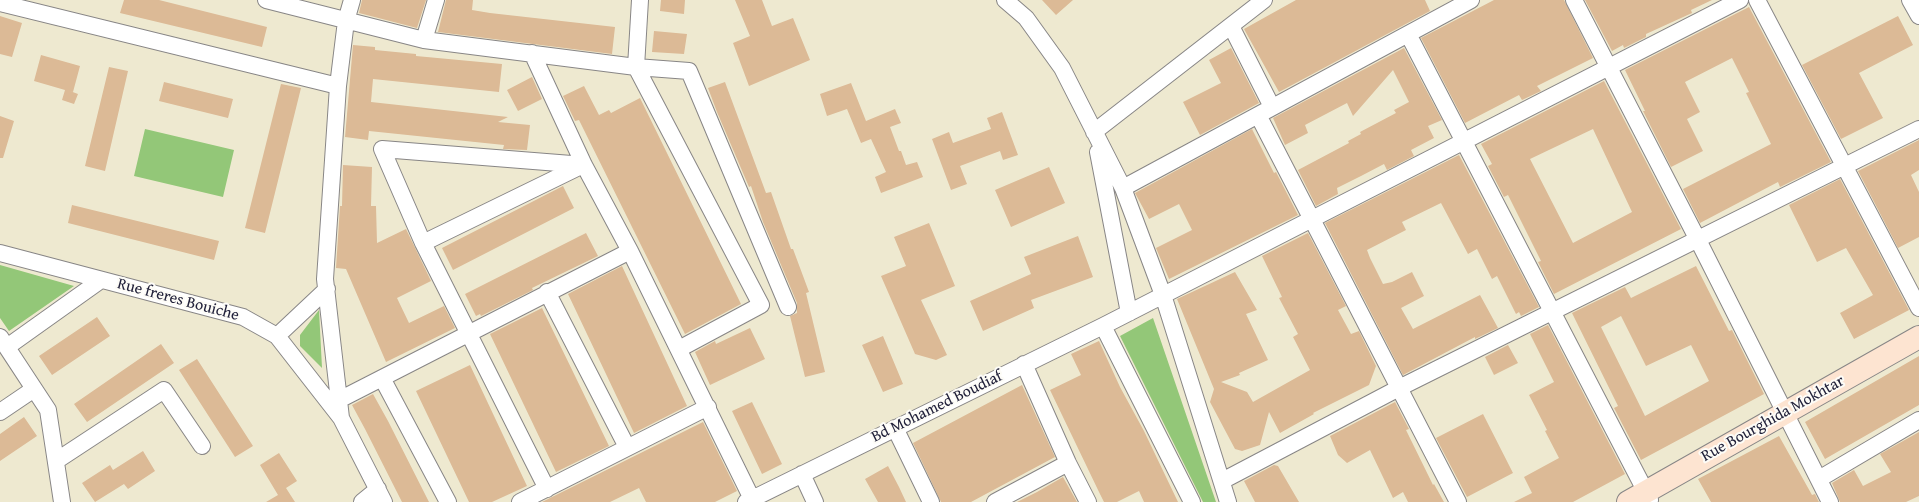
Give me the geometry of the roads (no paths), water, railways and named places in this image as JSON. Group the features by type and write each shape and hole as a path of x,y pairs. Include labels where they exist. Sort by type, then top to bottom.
{"main road":[{"name":"Rue Bourghida Mokhtar","path":"1642,499 1786,411 1919,337"}],"street":[{"path":"266,0 424,40 636,67 689,71 788,307"},
{"path":"341,418 325,279 338,86 346,21 352,0"},
{"path":"424,40 436,0"},
{"path":"640,0 636,67 761,305 679,349"},
{"path":"1005,0 1026,18 1062,68 1123,188 1163,295 1228,502"},
{"path":"1094,132 1264,0"},
{"path":"1123,188 1470,0"},
{"path":"1574,0 1786,411 1830,502"},
{"name":"Bd Mohamed Boudiaf","path":"749,500 1103,326 1740,0"},
{"path":"1757,0 1919,308"},
{"path":"1910,0 1919,16"},
{"path":"0,3 338,86"},
{"path":"1231,26 1265,111 1312,219 1458,502"},
{"path":"1408,34 1553,312 1642,499"},
{"path":"532,53 584,164 708,407 749,500"},
{"path":"1222,481 1400,388 1919,129"},
{"path":"1094,132 1129,312"},
{"path":"547,489 423,242 382,149 584,164"},
{"path":"423,242 584,164"},
{"path":"339,400 630,251"},
{"name":"Rue freres Bouiche","path":"0,253 243,317 277,336 341,418 381,495"},
{"path":"62,502 48,410 3,342 101,280"},
{"path":"277,336 326,289"},
{"path":"547,292 627,447"},
{"path":"1103,326 1192,502"},
{"path":"1024,364 1068,463 1088,502"},
{"path":"382,378 448,502"},
{"path":"0,412 34,389"},
{"path":"56,461 164,390 202,446"},
{"path":"520,502 708,407"},
{"path":"1819,479 1919,420"},
{"path":"895,428 931,502"},
{"path":"995,502 1068,463"},
{"path":"802,474 815,502"},
{"path":"362,502 381,495"}]}
